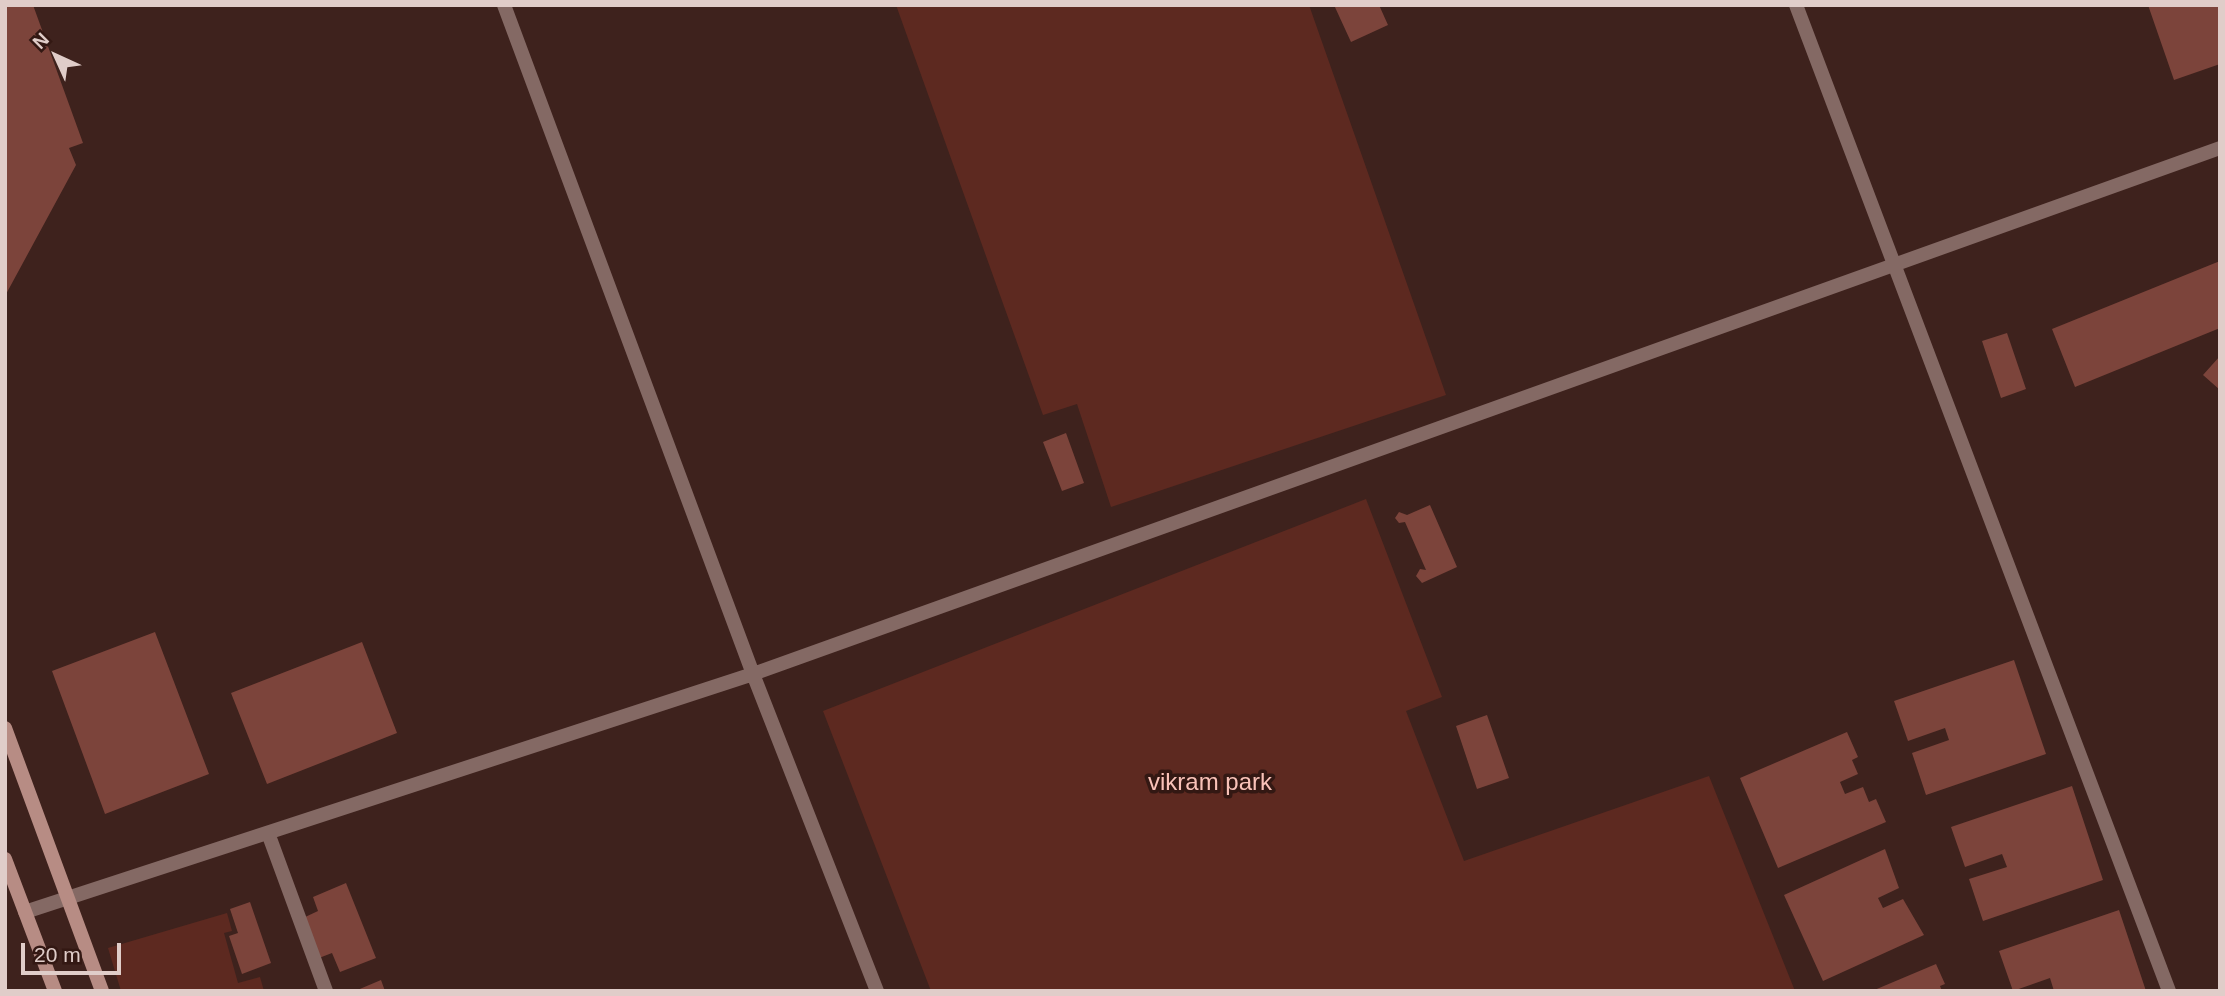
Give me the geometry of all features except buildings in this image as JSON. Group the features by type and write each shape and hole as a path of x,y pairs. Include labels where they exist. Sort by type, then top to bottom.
{"street":[{"path":"504,5 753,674 877,991"},
{"path":"1796,5 2169,991"},
{"path":"25,912 753,674 2220,148"},
{"path":"5,728 102,991"},
{"path":"268,833 326,991"},
{"path":"5,859 55,991"}],"green space":[{"path":"896,5 1309,5 1446,395 1111,507 1077,404 1043,415"},
{"name":"vikram park","path":"1366,499 1442,697 1406,711 1464,861 1709,776 1795,991 931,991 823,711"},
{"path":"227,913 232,931 224,933 238,983 260,977 264,991 121,991 108,948"}]}
